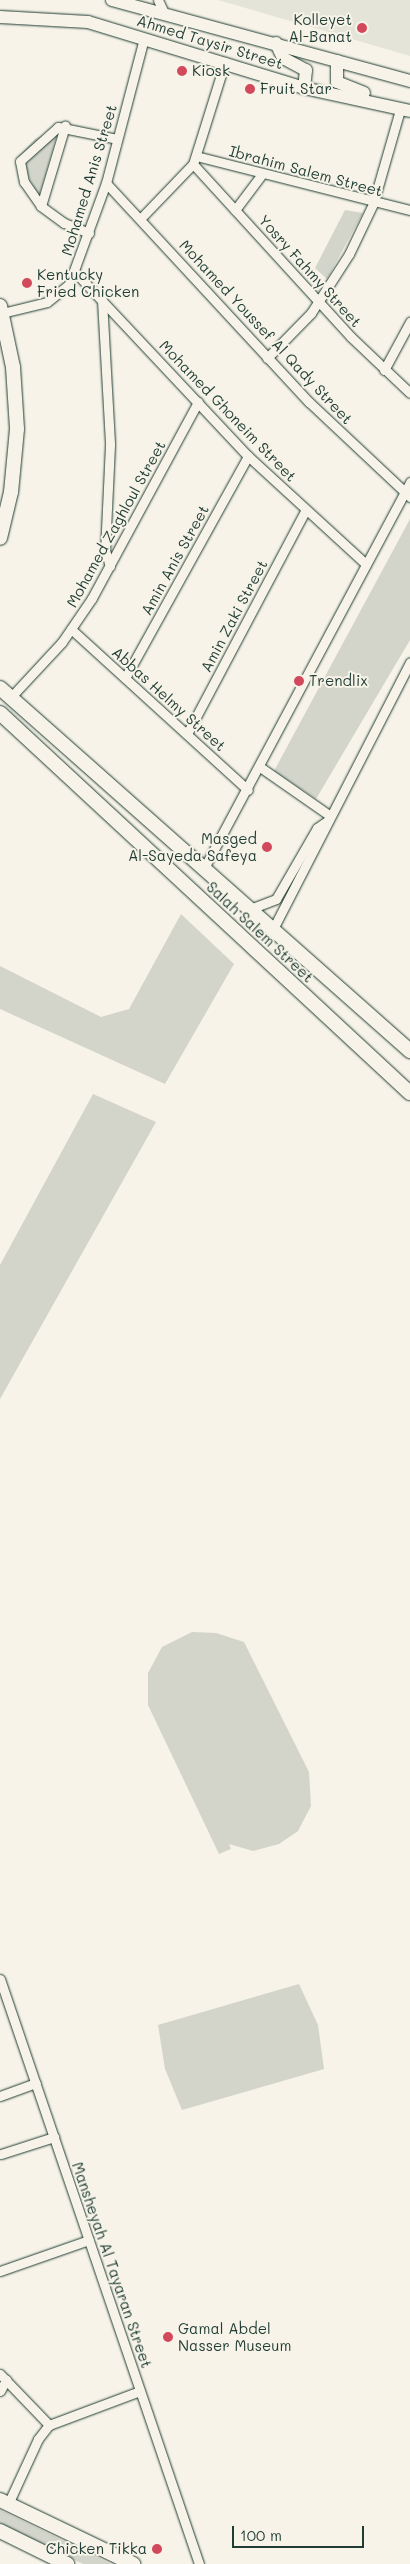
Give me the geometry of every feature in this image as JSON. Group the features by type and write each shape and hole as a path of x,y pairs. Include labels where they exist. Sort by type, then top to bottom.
{"main road":[{"name":"Ahmed Taysir Street","path":"112,0 138,2 164,13 410,81"},
{"name":"Ahmed Taysir Street","path":"0,17 66,18 144,38 304,88 405,110"},
{"path":"276,43 284,58 306,70 304,88"},
{"path":"337,61 334,73 339,84 371,95 380,105"},
{"path":"0,538 11,492 17,430 13,367 1,310"},
{"name":"Salah Salem Street","path":"5,693 410,1051"},
{"name":"Salah Salem Street","path":"0,713 407,1085"},
{"path":"4,2502 133,2564"},
{"path":"0,2531 67,2564"}],"street":[{"path":"158,0 164,13"},
{"name":"Mohamed Anis Street","path":"1,310 47,302 69,284 76,272 106,183 144,38"},
{"path":"141,218 195,160 225,62"},
{"path":"267,358 319,302 373,204 405,110"},
{"path":"41,206 65,126"},
{"path":"89,233 64,223 41,206 24,182 20,161 48,134 65,126 118,139"},
{"name":"Ibrahim Salem Street","path":"195,160 262,174 373,204 410,210"},
{"name":"Yosry Fahmy Street","path":"195,160 235,210 319,302 384,370 410,393"},
{"path":"235,210 262,174"},
{"name":"Mohamed Youssef Al Qady Street","path":"106,183 141,218 267,358 407,494"},
{"name":"Mohamed Ghoneim Street","path":"76,272 248,456 305,511 366,564"},
{"path":"102,300 110,445 105,550 110,566"},
{"path":"384,370 410,322"},
{"name":"Mohamed Zaghloul Street","path":"5,693 71,629 110,566 198,402"},
{"name":"Amin Anis Street","path":"125,678 248,456"},
{"path":"203,870 248,790 366,564 407,494 410,482"},
{"name":"Amin Zaki Street","path":"187,734 305,511"},
{"name":"Abbas Helmy Street","path":"71,629 248,790"},
{"path":"272,929 326,832 328,818 410,662"},
{"path":"260,767 328,818"},
{"path":"250,909 276,899 317,828 328,818"},
{"name":"Mansheyah Al Tayaran Street","path":"0,1979 198,2563"},
{"path":"0,2096 36,2084"},
{"path":"1,2154 54,2137"},
{"path":"0,2271 89,2240"},
{"path":"3,2377 49,2425"},
{"path":"0,2391 3,2377"},
{"path":"4,2502 38,2439 49,2425 140,2391"}],"shaded area":[{"name":"Kolleyet Al-Banat","path":"218,0 410,0 410,56"},
{"path":"59,128 39,197 18,157 35,139"},
{"path":"345,210 363,213 327,279 315,268"},
{"path":"410,519 410,640 316,799 274,771"},
{"path":"181,914 234,964 165,1084 0,1009 0,966 101,1017 129,1009"},
{"path":"93,1094 156,1122 0,1399 0,1265"},
{"path":"192,1632 216,1633 244,1642 309,1772 311,1806 298,1831 279,1844 253,1851 229,1844 231,1849 219,1854 148,1705 148,1673 162,1647"},
{"path":"299,1984 318,2025 324,2069 182,2110 165,2069 158,2025"},
{"path":"0,2510 111,2564 83,2564 0,2523"}],"place":[{"name":"Kolleyet Al-Banat","path":"362,28"},
{"name":"Kiosk","path":"182,71"},
{"name":"Fruit Star","path":"250,89"},
{"name":"Kentucky Fried Chicken","path":"27,283"},
{"name":"Trendlix","path":"299,681"},
{"name":"Masged Al-Sayeda Safeya","path":"267,847"},
{"name":"Gamal Abdel Nasser Museum","path":"168,2337"},
{"name":"Chicken Tikka","path":"157,2549"}]}
